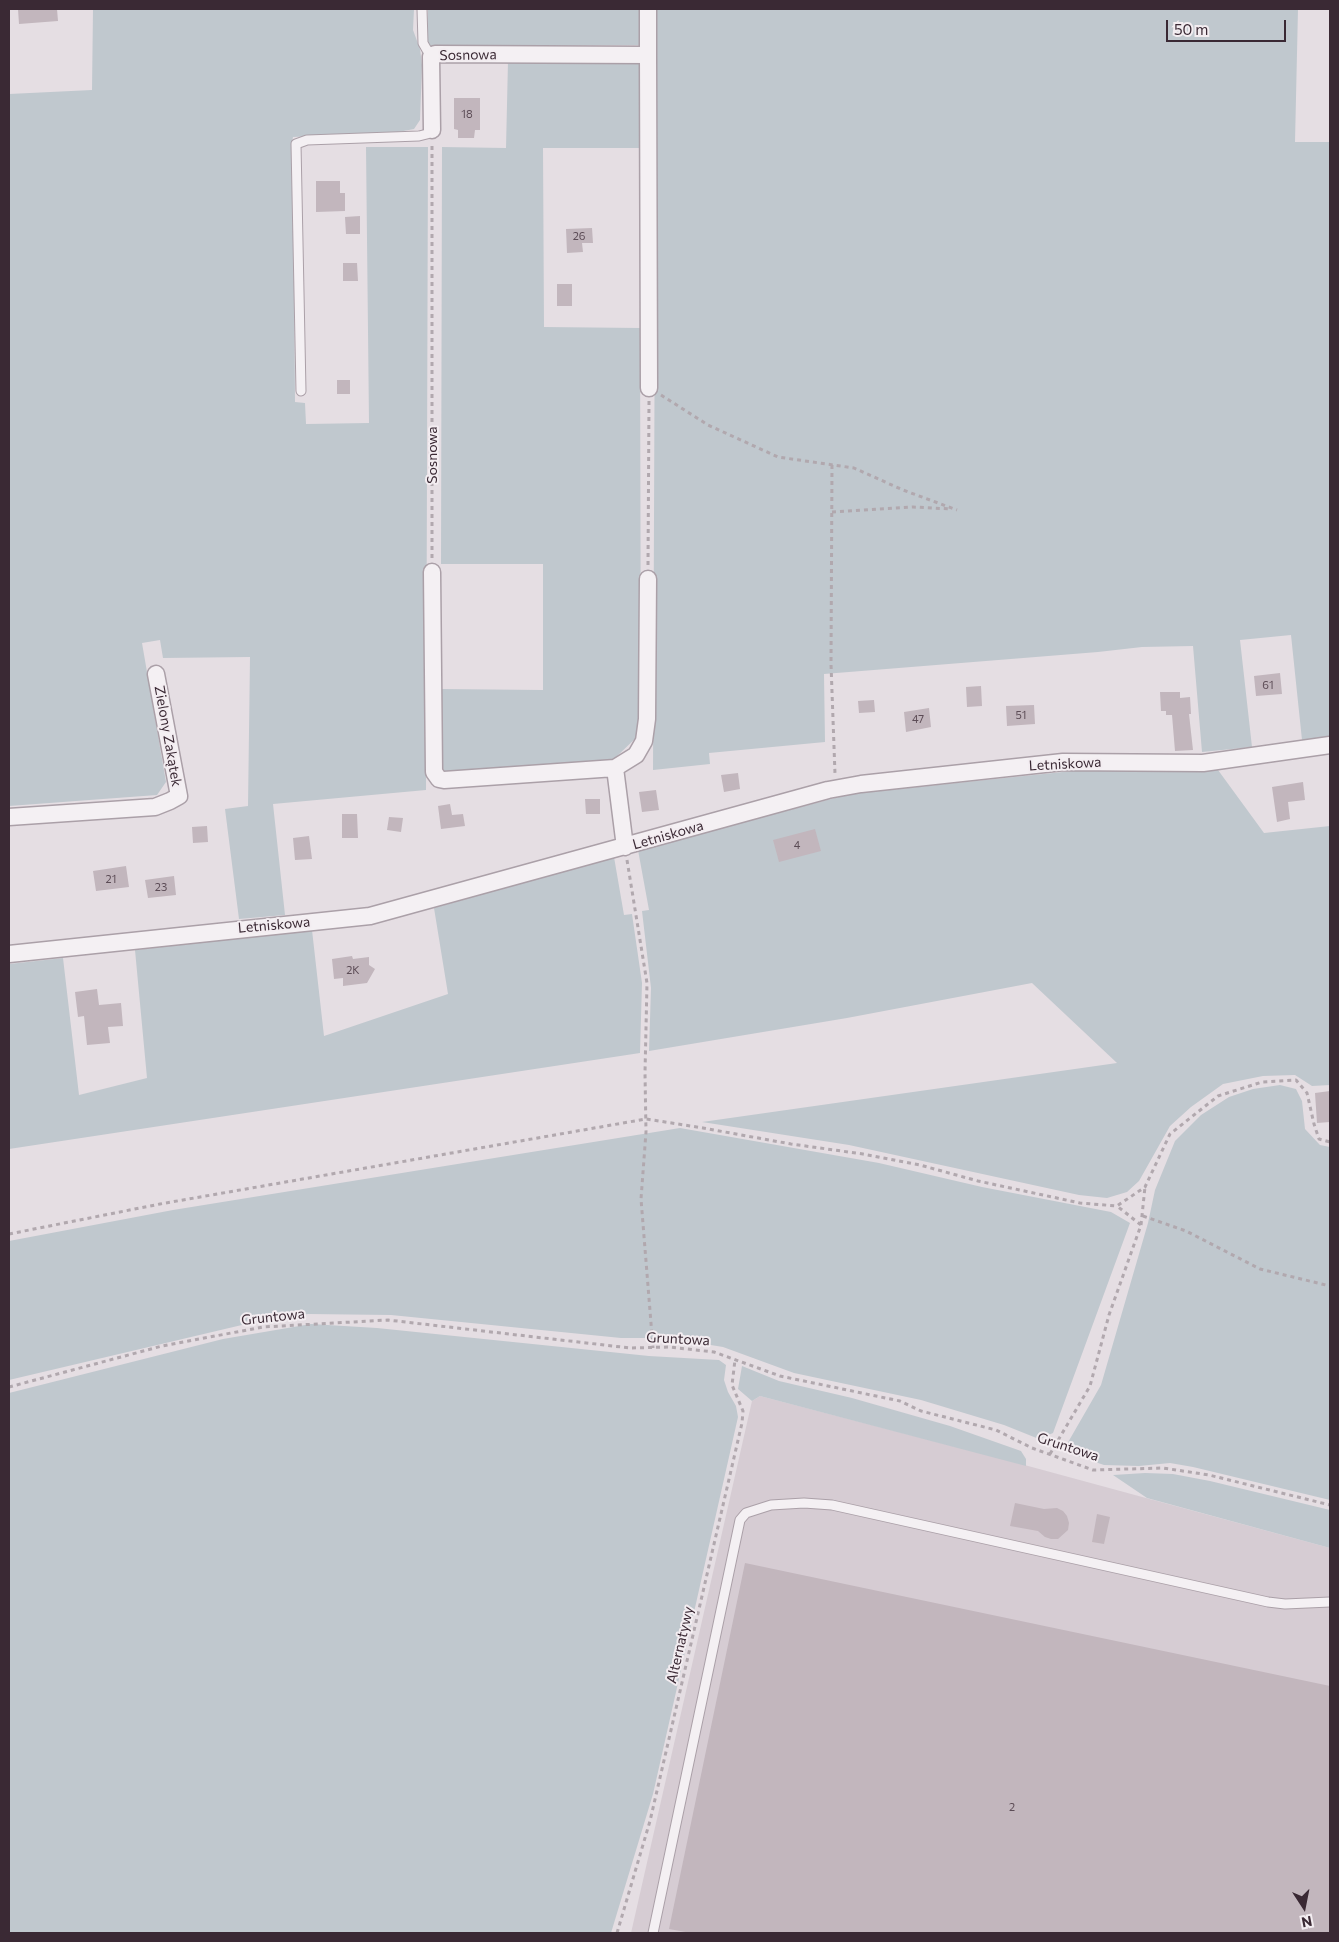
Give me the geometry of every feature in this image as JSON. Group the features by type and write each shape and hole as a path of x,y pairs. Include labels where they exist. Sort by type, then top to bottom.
{"street":[{"path":"648,9 649,388"},
{"name":"Sosnowa","path":"432,130 431,57 436,54 648,55"},
{"path":"432,572 434,772 436,776 444,780 615,768 636,755 644,741 647,719 648,579"},
{"name":"Zielony Zakątek","path":"9,817 154,807 170,802 178,796 156,674"},
{"name":"Letniskowa","path":"9,954 370,916 836,788 861,784 1034,765 1117,761 1203,762 1330,745"},
{"path":"615,768 625,847"}],"lane":[{"path":"422,9 424,43 427,50 436,54"},
{"path":"302,391 296,144 307,140 419,136 427,134 432,130"},
{"path":"653,1933 740,1520 746,1513 771,1505 832,1504 1268,1602 1286,1604 1330,1602"}],"path":[{"name":"Sosnowa","path":"432,130 432,572"},
{"path":"649,388 708,426 778,457 854,468 902,490 957,510 912,507 832,512"},
{"path":"648,579 649,388"},
{"path":"832,465 831,664 836,788"},
{"path":"625,847 647,983 644,1074 646,1132 641,1198 653,1348"},
{"path":"1050,1454 1090,1386 1109,1315 1141,1225 1145,1187 1170,1134 1218,1096 1262,1082 1296,1080 1307,1093 1319,1138 1330,1142"},
{"path":"9,1234 160,1204 646,1119 920,1164 978,1181 1080,1203 1117,1206 1141,1225"},
{"path":"1117,1206 1145,1187"},
{"path":"1143,1216 1186,1231 1260,1269 1330,1286"},
{"name":"Gruntowa","path":"9,1387 162,1346 262,1327 388,1320 630,1348 669,1347 714,1352 780,1376 900,1402 921,1412 996,1430 1050,1454 1093,1470 1163,1468 1209,1475 1330,1506"},
{"name":"Alternatywy","path":"617,1933 650,1821 742,1423 743,1411 732,1385 735,1360"}],"shaded area":[{"path":"93,9 414,9 413,30 420,49 422,65 420,120 414,129 398,132 293,137 291,146 295,402 305,403 306,424 369,423 366,147 428,147 426,790 273,804 285,915 239,919 225,809 248,806 250,657 163,658 160,640 142,643 166,782 157,795 9,806 9,94 92,90"},
{"path":"428,9 641,9 641,45 427,46"},
{"path":"656,9 1298,9 1295,142 1330,142 1330,736 1302,740 1291,635 1240,640 1252,747 1202,752 1193,646 1142,647 824,674 825,742 709,753 710,764 653,770"},
{"path":"642,60 640,148 543,148 544,327 640,328 641,733 613,760 447,773 441,767 440,689 543,690 543,564 441,564 442,147 506,148 508,61"},
{"path":"1082,770 1218,770 1264,833 1330,826 1330,1085 1312,1086 1295,1075 1263,1076 1223,1084 1191,1107 1170,1126 1139,1181 1127,1192 1107,1198 1079,1195 849,1145 702,1122 1117,1063 1032,983 847,1018 649,1051 651,988 642,911 649,910 638,850 850,794"},
{"path":"614,857 624,915 632,914 642,983 640,1053 9,1149 9,964 63,958 79,1095 147,1078 135,950 312,930 324,1036 448,994 434,908"},
{"path":"1280,1085 1296,1089 1302,1101 1305,1129 1320,1145 1330,1147 1330,1500 1193,1467 1170,1463 1139,1466 1104,1465 1063,1451 1101,1385 1148,1223 1155,1190 1175,1141 1201,1115 1229,1097 1253,1089"},
{"path":"680,1128 879,1163 982,1187 1111,1212 1130,1223 1053,1433 1039,1439 1004,1425 921,1400 794,1373 723,1347 668,1338 621,1338 391,1315 308,1314 263,1320 9,1380 9,1241 173,1210"},
{"path":"311,1324 377,1328 649,1356 719,1360 726,1365 724,1380 736,1406 738,1417 653,1794 611,1933 9,1933 9,1393 223,1339"},
{"path":"742,1366 779,1381 852,1398 950,1426 1021,1451 1026,1459 1026,1466 760,1396 752,1401 738,1389"},
{"path":"760,1396 995,1457 1330,1548 1330,1933 631,1933 752,1401"},
{"path":"1173,1474 1210,1481 1330,1510 1330,1548 1147,1498 1113,1475"}],"building":[{"path":"18,9 57,9 58,21 19,24"},
{"path":"454,98 480,98 480,130 475,130 474,138 458,138 458,130 454,129"},
{"path":"316,181 340,181 340,193 345,193 345,211 316,212"},
{"path":"360,216 360,234 346,234 345,217"},
{"path":"592,228 593,243 582,243 583,252 567,253 566,229"},
{"path":"343,263 357,263 358,281 343,281"},
{"path":"557,284 572,284 572,306 557,306"},
{"path":"337,380 350,380 350,394 337,394"},
{"path":"1280,673 1282,694 1256,696 1254,676"},
{"path":"981,686 982,706 967,707 966,687"},
{"path":"1160,692 1180,692 1180,698 1190,697 1191,714 1189,714 1193,750 1175,751 1172,715 1166,715 1166,711 1161,711"},
{"path":"874,700 875,712 859,713 858,701"},
{"path":"1034,705 1035,724 1007,726 1006,706"},
{"path":"929,708 931,727 906,732 904,712"},
{"path":"738,773 740,789 724,792 721,775"},
{"path":"1303,782 1305,800 1288,802 1290,819 1277,822 1272,787"},
{"path":"656,790 659,810 642,812 639,792"},
{"path":"585,799 600,799 600,814 586,814"},
{"path":"450,804 452,815 463,814 465,826 441,829 438,806"},
{"path":"342,814 357,814 358,838 342,838"},
{"path":"389,817 403,818 401,832 387,830"},
{"path":"207,826 208,842 193,843 192,827"},
{"path":"815,829 821,851 779,862 773,840"},
{"path":"309,836 312,859 295,860 293,838"},
{"path":"126,866 129,887 96,891 93,871"},
{"path":"174,876 176,895 148,898 145,880"},
{"path":"352,956 353,959 369,957 369,965 375,969 367,983 343,986 343,978 334,979 332,959"},
{"path":"97,989 99,1005 121,1003 123,1026 108,1027 110,1043 87,1045 84,1016 78,1017 75,992"},
{"path":"1330,1091 1330,1122 1317,1123 1315,1093"},
{"path":"1015,1503 1044,1509 1057,1508 1063,1511 1069,1523 1068,1530 1058,1539 1051,1539 1038,1531 1010,1526"},
{"path":"1097,1514 1110,1517 1104,1544 1092,1542"},
{"path":"745,1563 1330,1686 1330,1933 691,1933 669,1929"}]}
